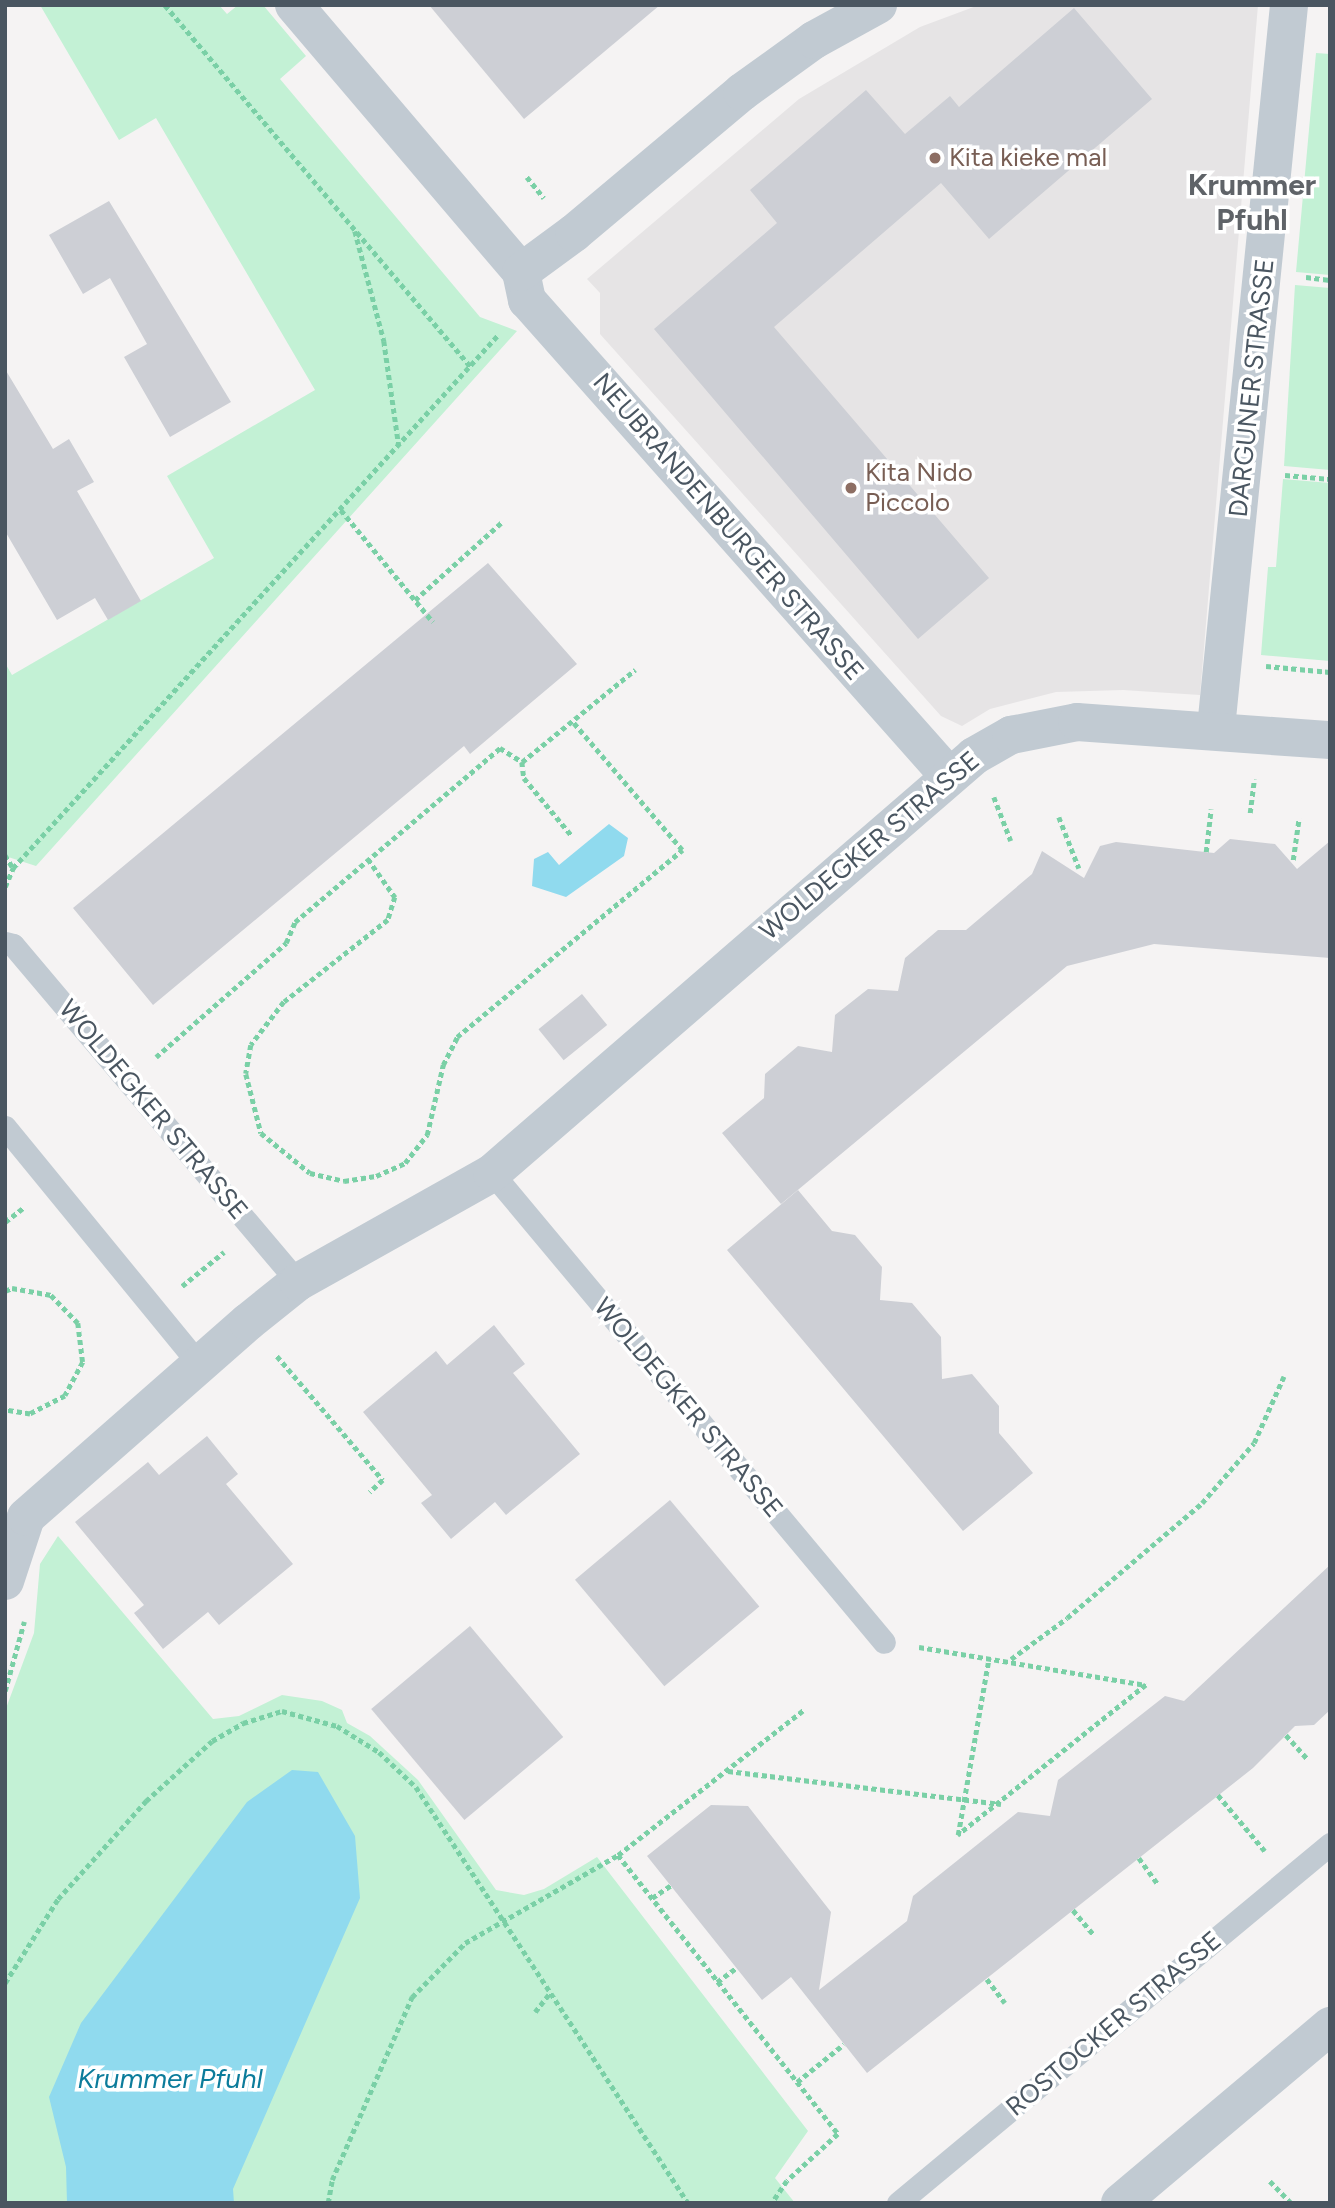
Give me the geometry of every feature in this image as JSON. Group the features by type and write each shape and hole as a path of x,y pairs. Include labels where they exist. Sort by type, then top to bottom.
{"street":[{"name":"NEUBRANDENBURGER STRASSE","path":"294,5 521,272 527,300 948,775"},
{"path":"521,272 574,233 742,92 814,40 878,5"},
{"name":"DARGUNER STRASSE","path":"1216,729 1289,5"},
{"name":"WOLDEGKER STRASSE","path":"5,1581 26,1517 199,1364 298,1282 492,1174 948,775 1011,734 1077,722 1216,729 1330,740"},
{"path":"1120,2203 1330,2026"}],"lane":[{"name":"WOLDEGKER STRASSE","path":"5,943 13,945 298,1282"},
{"path":"5,1127 199,1364"},
{"name":"WOLDEGKER STRASSE","path":"492,1174 884,1642"},
{"name":"ROSTOCKER STRASSE","path":"898,2203 1330,1844"}],"path":[{"path":"5,887 13,868 471,367 165,5"},
{"path":"354,226 384,341 399,446"},
{"path":"341,510 433,622"},
{"path":"415,600 502,522"},
{"path":"1223,662 1330,671"},
{"path":"522,762 635,670"},
{"path":"368,859 395,897 388,920 284,1002 251,1045 246,1074 261,1133 310,1173 344,1181 376,1175 405,1163 427,1135 443,1065 457,1037 682,850 572,721"},
{"path":"129,1080 286,943 295,922 500,748 522,762"},
{"path":"522,762 524,778 572,835"},
{"path":"1206,852 1210,809"},
{"path":"1059,817 1079,868"},
{"path":"1293,860 1299,818"},
{"path":"5,855 13,868"},
{"path":"155,1309 252,1228"},
{"path":"5,1291 12,1288 51,1295 78,1323 83,1362 65,1396 30,1414 5,1410"},
{"path":"274,1352 383,1480 370,1492"},
{"path":"1010,1659 1067,1618 1202,1503 1254,1443 1284,1376"},
{"path":"884,1642 1010,1659 1146,1685 1002,1804 958,1835 989,1658"},
{"path":"328,2203 331,2180 412,1997 465,1943 618,1855 805,1709"},
{"path":"5,1983 58,1899 146,1801 212,1741 243,1723 282,1711 337,1726 379,1752 416,1787 688,2203"},
{"path":"1286,1735 1307,1758"},
{"path":"728,1771 1002,1804"},
{"path":"1218,1795 1267,1854"},
{"path":"618,1855 838,2134 787,2181 772,2203"},
{"path":"1139,1858 1157,1883"},
{"path":"652,1898 671,1885"},
{"path":"1073,1910 1093,1934"},
{"path":"718,1982 736,1968"},
{"path":"987,1979 1005,2003"},
{"path":"535,2012 549,1994"},
{"path":"797,2082 844,2044"},
{"path":"1270,2181 1291,2203"}],"shaded area":[{"path":"979,5 1258,5 1200,695 1123,690 1056,692 990,709 962,726 941,716 600,334 600,293 587,279 799,99 920,27"}],"green space":[{"path":"40,5 219,5 227,14 238,5 263,5 306,56 280,79 480,317 517,331 36,866 5,856 5,663 12,675 214,558 167,476 315,390 156,118 119,140"},
{"path":"1316,53 1330,54 1330,275 1296,272"},
{"path":"1295,285 1330,288 1330,470 1284,466"},
{"path":"1283,479 1330,483 1330,661 1261,655 1268,567 1276,567"},
{"path":"58,1536 213,1719 239,1716 282,1695 322,1701 342,1710 347,1723 370,1736 418,1780 496,1890 524,1895 544,1889 597,1857 808,2131 775,2178 795,2203 5,2203 5,1711 34,1633 40,1564"}],"water":[{"path":"609,824 628,838 624,856 566,897 532,886 534,859 548,852 559,865"},
{"name":"Krummer Pfuhl","path":"292,1770 318,1772 355,1836 360,1898 233,2189 234,2203 67,2203 66,2167 49,2097 81,2023 247,1802"}],"building":[{"path":"429,5 660,5 524,119"},
{"path":"1074,8 1152,99 989,239 941,183 774,327 989,578 918,639 654,329 777,223 750,190 866,90 905,134 950,96 959,107"},
{"path":"109,201 231,402 170,437 124,357 147,344 110,278 83,294 49,235"},
{"path":"5,369 53,449 69,439 94,482 77,491 141,601 108,620 95,598 57,620 5,531"},
{"path":"488,563 577,664 470,754 464,746 153,1005 73,908"},
{"path":"1230,839 1275,844 1297,869 1330,841 1330,958 1154,944 1067,966 781,1204 722,1133 764,1098 765,1074 798,1046 832,1052 835,1015 868,989 898,991 905,958 938,930 966,930 1032,874 1042,851 1084,878 1100,846 1116,842 1214,853"},
{"path":"582,994 607,1025 564,1060 538,1029"},
{"path":"798,1190 832,1231 855,1235 882,1267 880,1300 912,1303 941,1337 942,1379 972,1374 999,1406 999,1433 1033,1473 963,1531 727,1250"},
{"path":"494,1325 525,1364 513,1373 580,1454 506,1515 495,1502 451,1539 421,1503 432,1495 363,1412 436,1351 447,1365"},
{"path":"207,1436 238,1474 226,1484 293,1564 219,1625 208,1612 163,1649 134,1613 144,1605 75,1522 148,1462 159,1475"},
{"path":"670,1500 759,1606 664,1686 575,1580"},
{"path":"1330,1565 1330,1710 1314,1725 1295,1726 1253,1768 867,2073 791,1977 762,2000 647,1856 711,1805 748,1806 831,1912 819,1990 907,1921 913,1896 1018,1812 1050,1816 1058,1780 1165,1696 1184,1701"},
{"path":"470,1626 563,1737 464,1820 371,1709"}],"place":[{"name":"Kita kieke mal","path":"935,158"},
{"name":"Kita Nido Piccolo","path":"851,488"}],"district":[{"name":"Krummer Pfuhl","path":"1252,202"}]}
